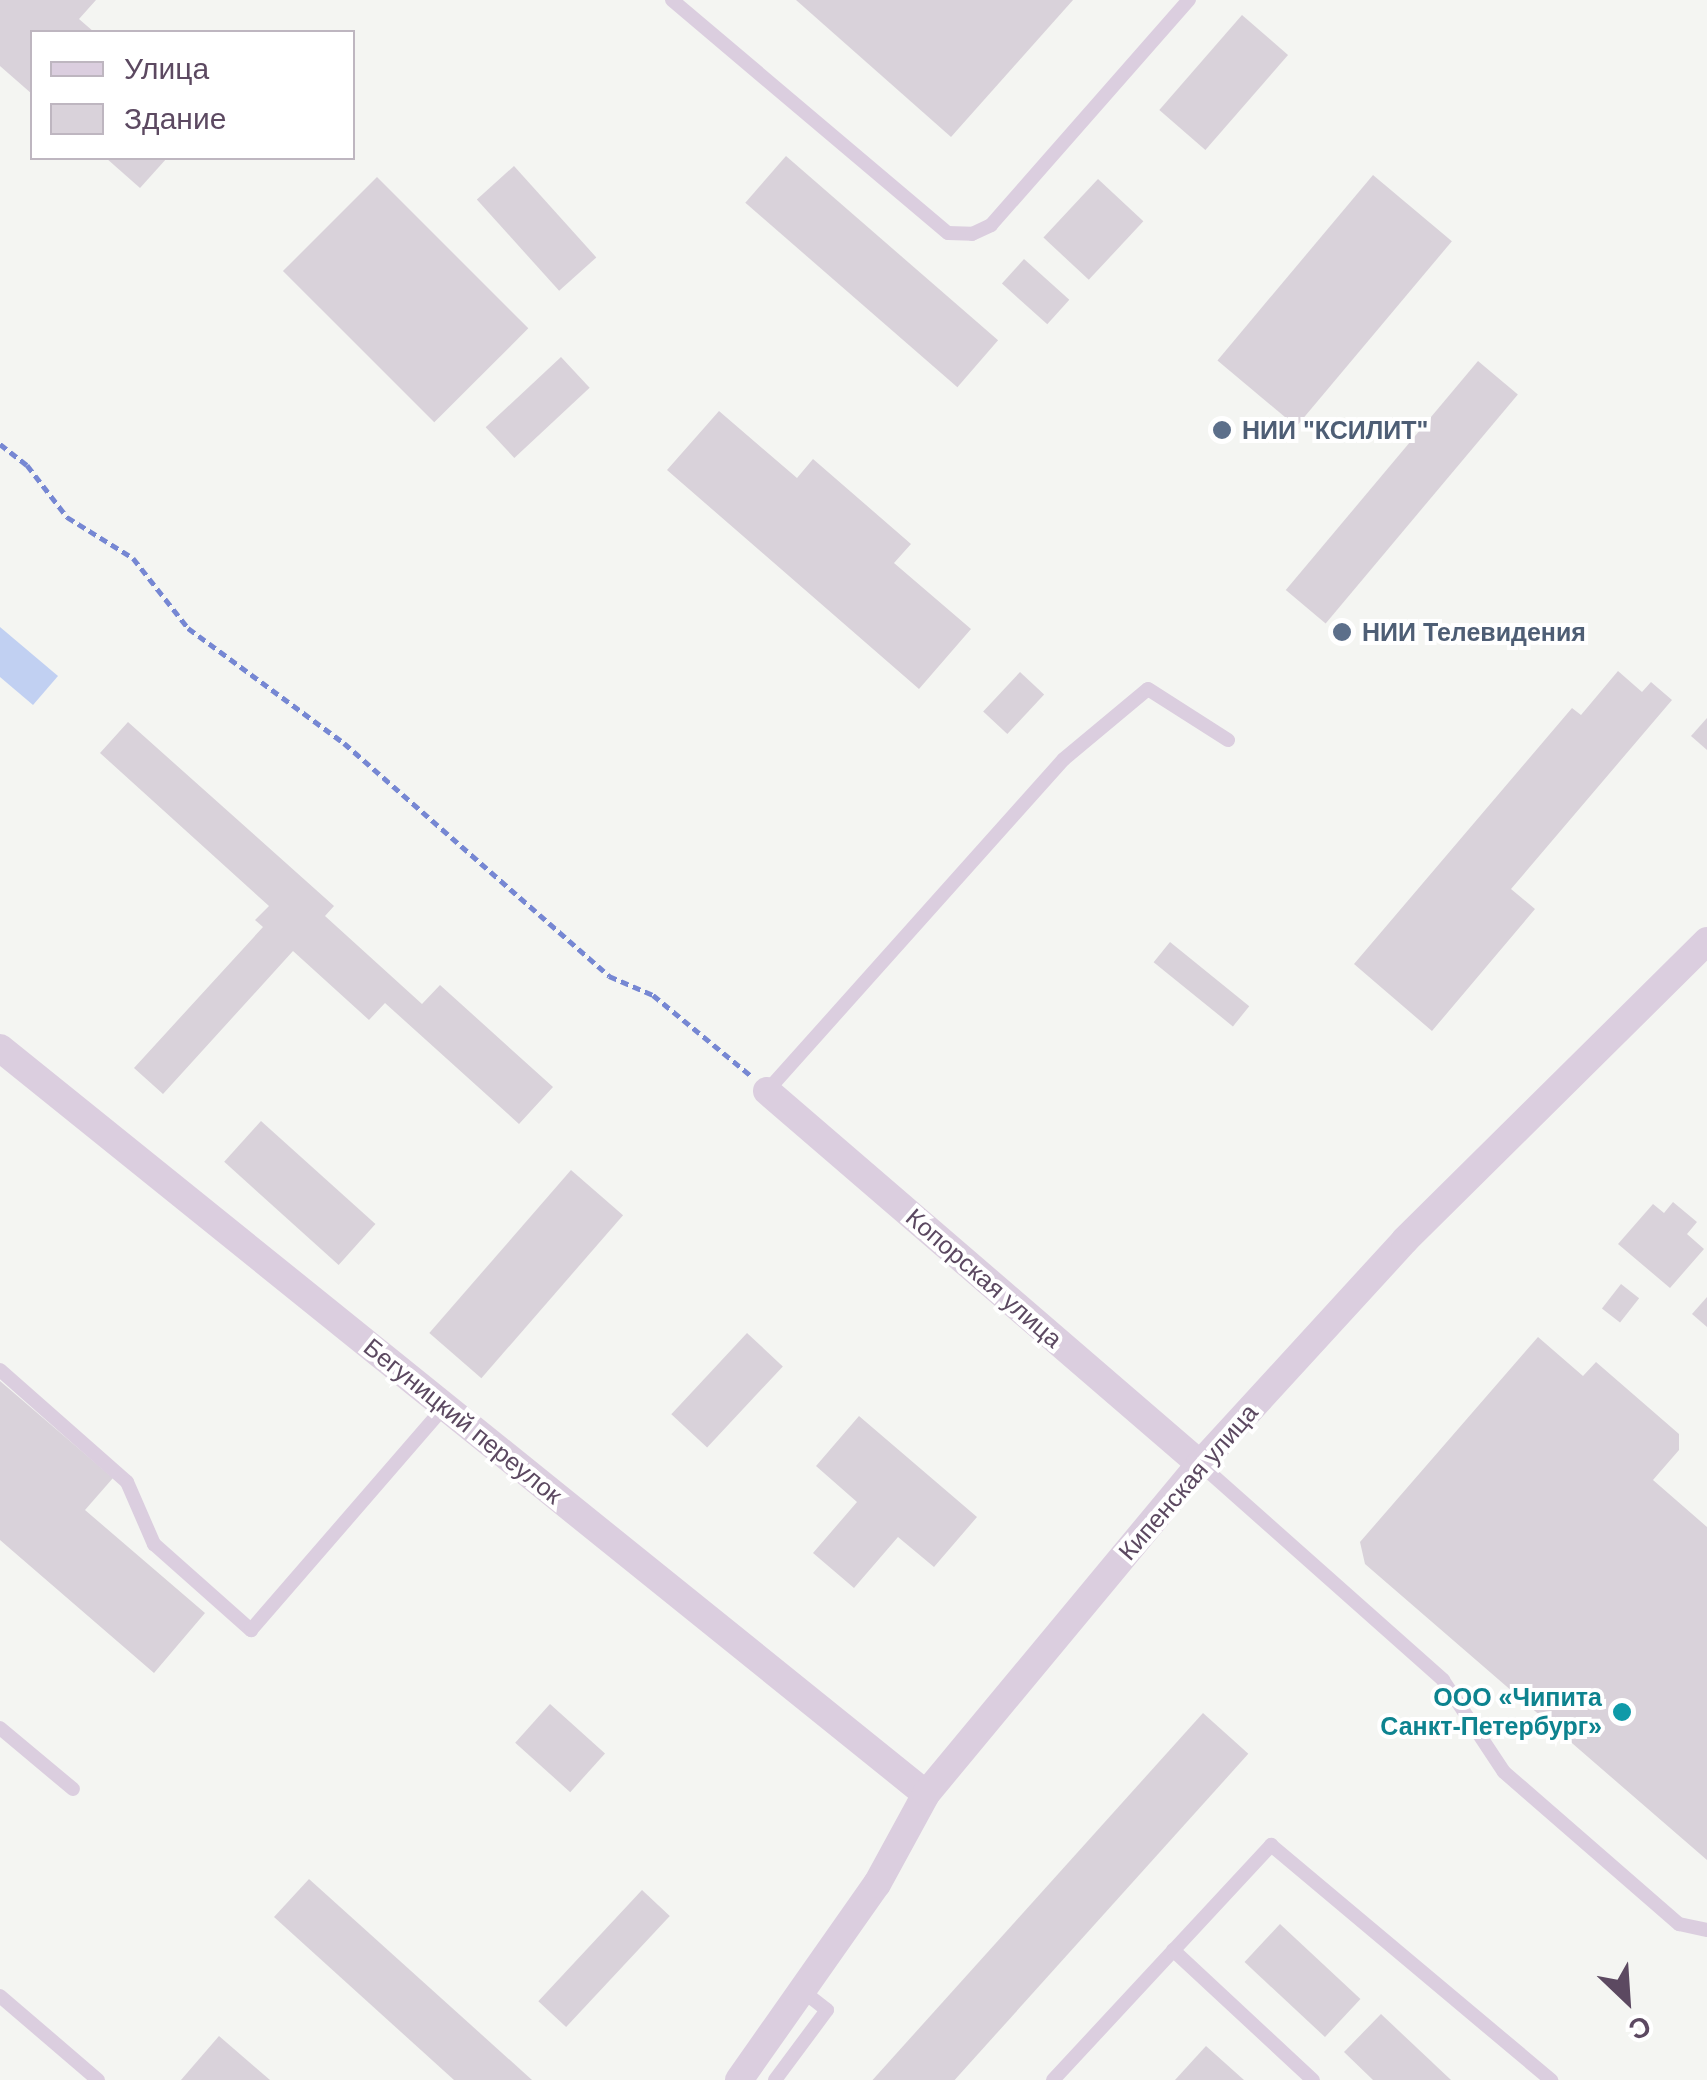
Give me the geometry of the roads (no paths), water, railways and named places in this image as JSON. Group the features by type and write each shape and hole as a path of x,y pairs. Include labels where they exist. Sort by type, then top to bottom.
{"street":[{"name":"Кипенская улица","path":"739,2080 804,1994 926,1794 1200,1464 1405,1240 1707,941"},
{"name":"Бегуницкий переулок","path":"0,1048 926,1794"},
{"name":"Копорская улица","path":"767,1092 1200,1464"}],"lane":[{"path":"672,0 948,233 972,234 991,225 1189,0"},
{"path":"767,1092 1064,759 1148,689 1228,740"},
{"path":"0,1370 128,1482 154,1544 251,1630 445,1406"},
{"path":"1200,1464 1443,1680 1504,1772 1679,1924 1707,1930"},
{"path":"0,1728 72,1789"},
{"path":"1053,2080 1271,1845 1551,2080"},
{"path":"1173,1950 1314,2080"},
{"path":"775,2080 828,2010 804,1994"},
{"path":"0,1996 98,2080"}],"place":[{"name":"НИИ \"КСИЛИТ\"","path":"1222,430"},
{"name":"НИИ Телевидения","path":"1342,632"},
{"name":"ООО «Чипита Санкт-Петербург»","path":"1622,1712"}]}
